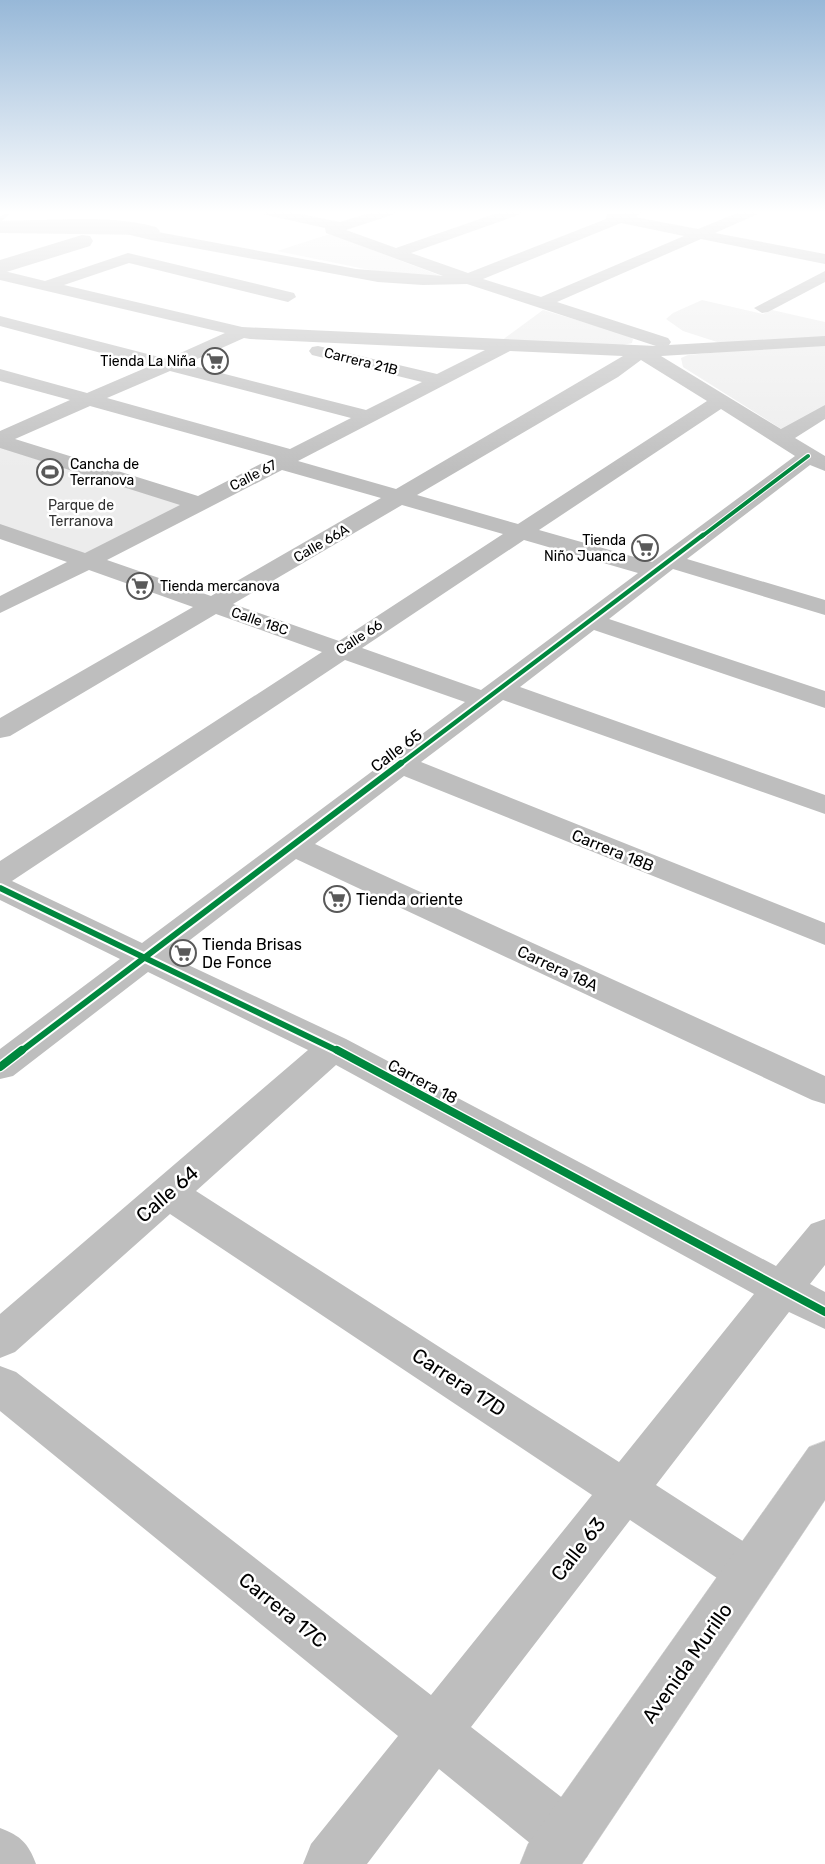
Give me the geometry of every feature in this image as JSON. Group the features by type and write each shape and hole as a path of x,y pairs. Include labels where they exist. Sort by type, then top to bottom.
{"street":[{"name":"Carrera 21B","path":"102,298 441,381"},
{"path":"526,298 684,349"},
{"path":"541,303 552,298"},
{"path":"762,308 782,298"},
{"path":"0,321 370,417"},
{"path":"0,440 243,332 641,352 825,341"},
{"name":"Calle 67","path":"0,606 508,345"},
{"path":"641,352 817,461"},
{"name":"Calle 66A","path":"0,730 401,497 611,373 641,352"},
{"path":"0,375 284,459 401,497 524,531 824,607"},
{"name":"Calle 66","path":"0,875 340,649 719,402"},
{"path":"779,439 825,411"},
{"path":"0,440 198,503"},
{"name":"Calle 65","path":"0,1067 663,566 817,461"},
{"name":"Calle 18C","path":"0,531 340,649 492,695 825,805"},
{"path":"590,621 825,700"},
{"name":"Carrera 18B","path":"400,764 825,935"},
{"name":"Carrera 18A","path":"291,845 825,1091"},
{"name":"Carrera 18","path":"0,888 333,1048 825,1312"},
{"name":"Calle 64","path":"0,1341 333,1048"},
{"name":"Carrera 17D","path":"168,1193 749,1572"},
{"name":"Calle 63","path":"331,1864 825,1235"},
{"name":"Carrera 17C","path":"0,1385 435,1732 557,1850"},
{"name":"Avenida Murillo","path":"557,1850 825,1461"},
{"path":"0,1856 8,1864"}],"green space":[{"path":"702,300 763,314 772,310 825,322 825,407 783,430 683,367 681,358 688,355 742,350 683,331 666,319 673,313"},
{"path":"543,310 627,335 633,339 632,343 619,346 501,341"},
{"name":"Parque de Terranova","path":"0,441 198,503 87,561 0,531"}],"cycle path":[{"path":"0,1067 808,456"},
{"path":"0,888 333,1048 825,1312"}],"place":[{"name":"Tienda La Niña","path":"215,361"},
{"name":"Cancha de Terranova","path":"50,472"},
{"name":"Tienda Niño Juanca","path":"645,548"},
{"name":"Tienda mercanova","path":"140,586"},
{"name":"Tienda oriente","path":"337,899"},
{"name":"Tienda Brisas De Fonce","path":"183,953"}]}
